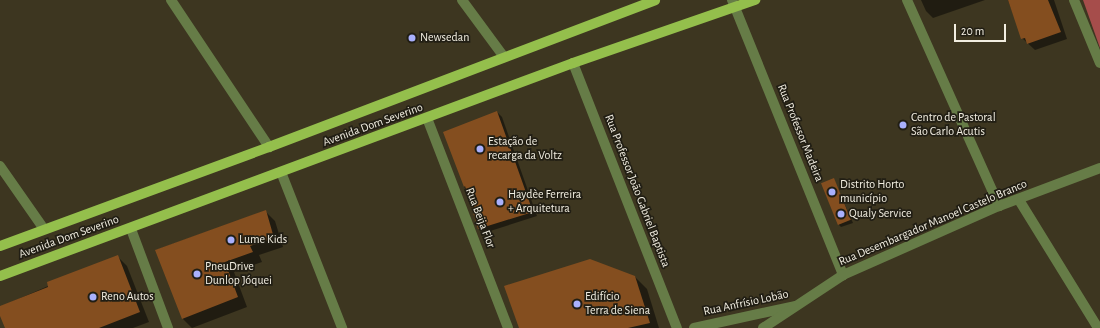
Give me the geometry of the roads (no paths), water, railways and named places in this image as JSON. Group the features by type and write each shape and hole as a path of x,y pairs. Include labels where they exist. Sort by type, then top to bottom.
{"main road":[{"name":"Avenida Dom Severino","path":"0,246 269,147 655,0"},
{"name":"Avenida Dom Severino","path":"0,276 131,229 734,3 755,0"}],"street":[{"path":"171,0 269,147"},
{"path":"462,0 504,57"},
{"path":"907,0 999,206"},
{"path":"1074,0 1100,63"},
{"name":"Rua Professor Madeira","path":"734,3 843,275"},
{"name":"Rua Professor João Gabriel Baptista","path":"573,64 677,328"},
{"name":"Rua Beija Flor","path":"427,118 508,328"},
{"path":"0,166 44,229"},
{"name":"Rua Desembargador Manoel Castelo Branco","path":"763,328 803,304 843,275 999,206 1019,200 1100,168"},
{"path":"281,172 342,328"},
{"path":"1019,200 1098,328"},
{"path":"131,229 168,328"},
{"name":"Rua Anfrísio Lobão","path":"694,328 803,304"}],"place":[{"name":"Newsedan","path":"412,38"},
{"name":"Centro de Pastoral São Carlo Acutis","path":"903,125"},
{"name":"Estação de recarga da Voltz","path":"480,149"},
{"name":"Distrito Horto município","path":"832,192"},
{"name":"Haydèe Ferreira + Arquitetura","path":"500,202"},
{"name":"Qualy Service","path":"841,214"},
{"name":"Lume Kids","path":"231,240"},
{"name":"PneuDrive Dunlop Jóquei","path":"197,274"},
{"name":"Reno Autos","path":"93,297"},
{"name":"Edifício Terra de Siena","path":"577,304"}]}
